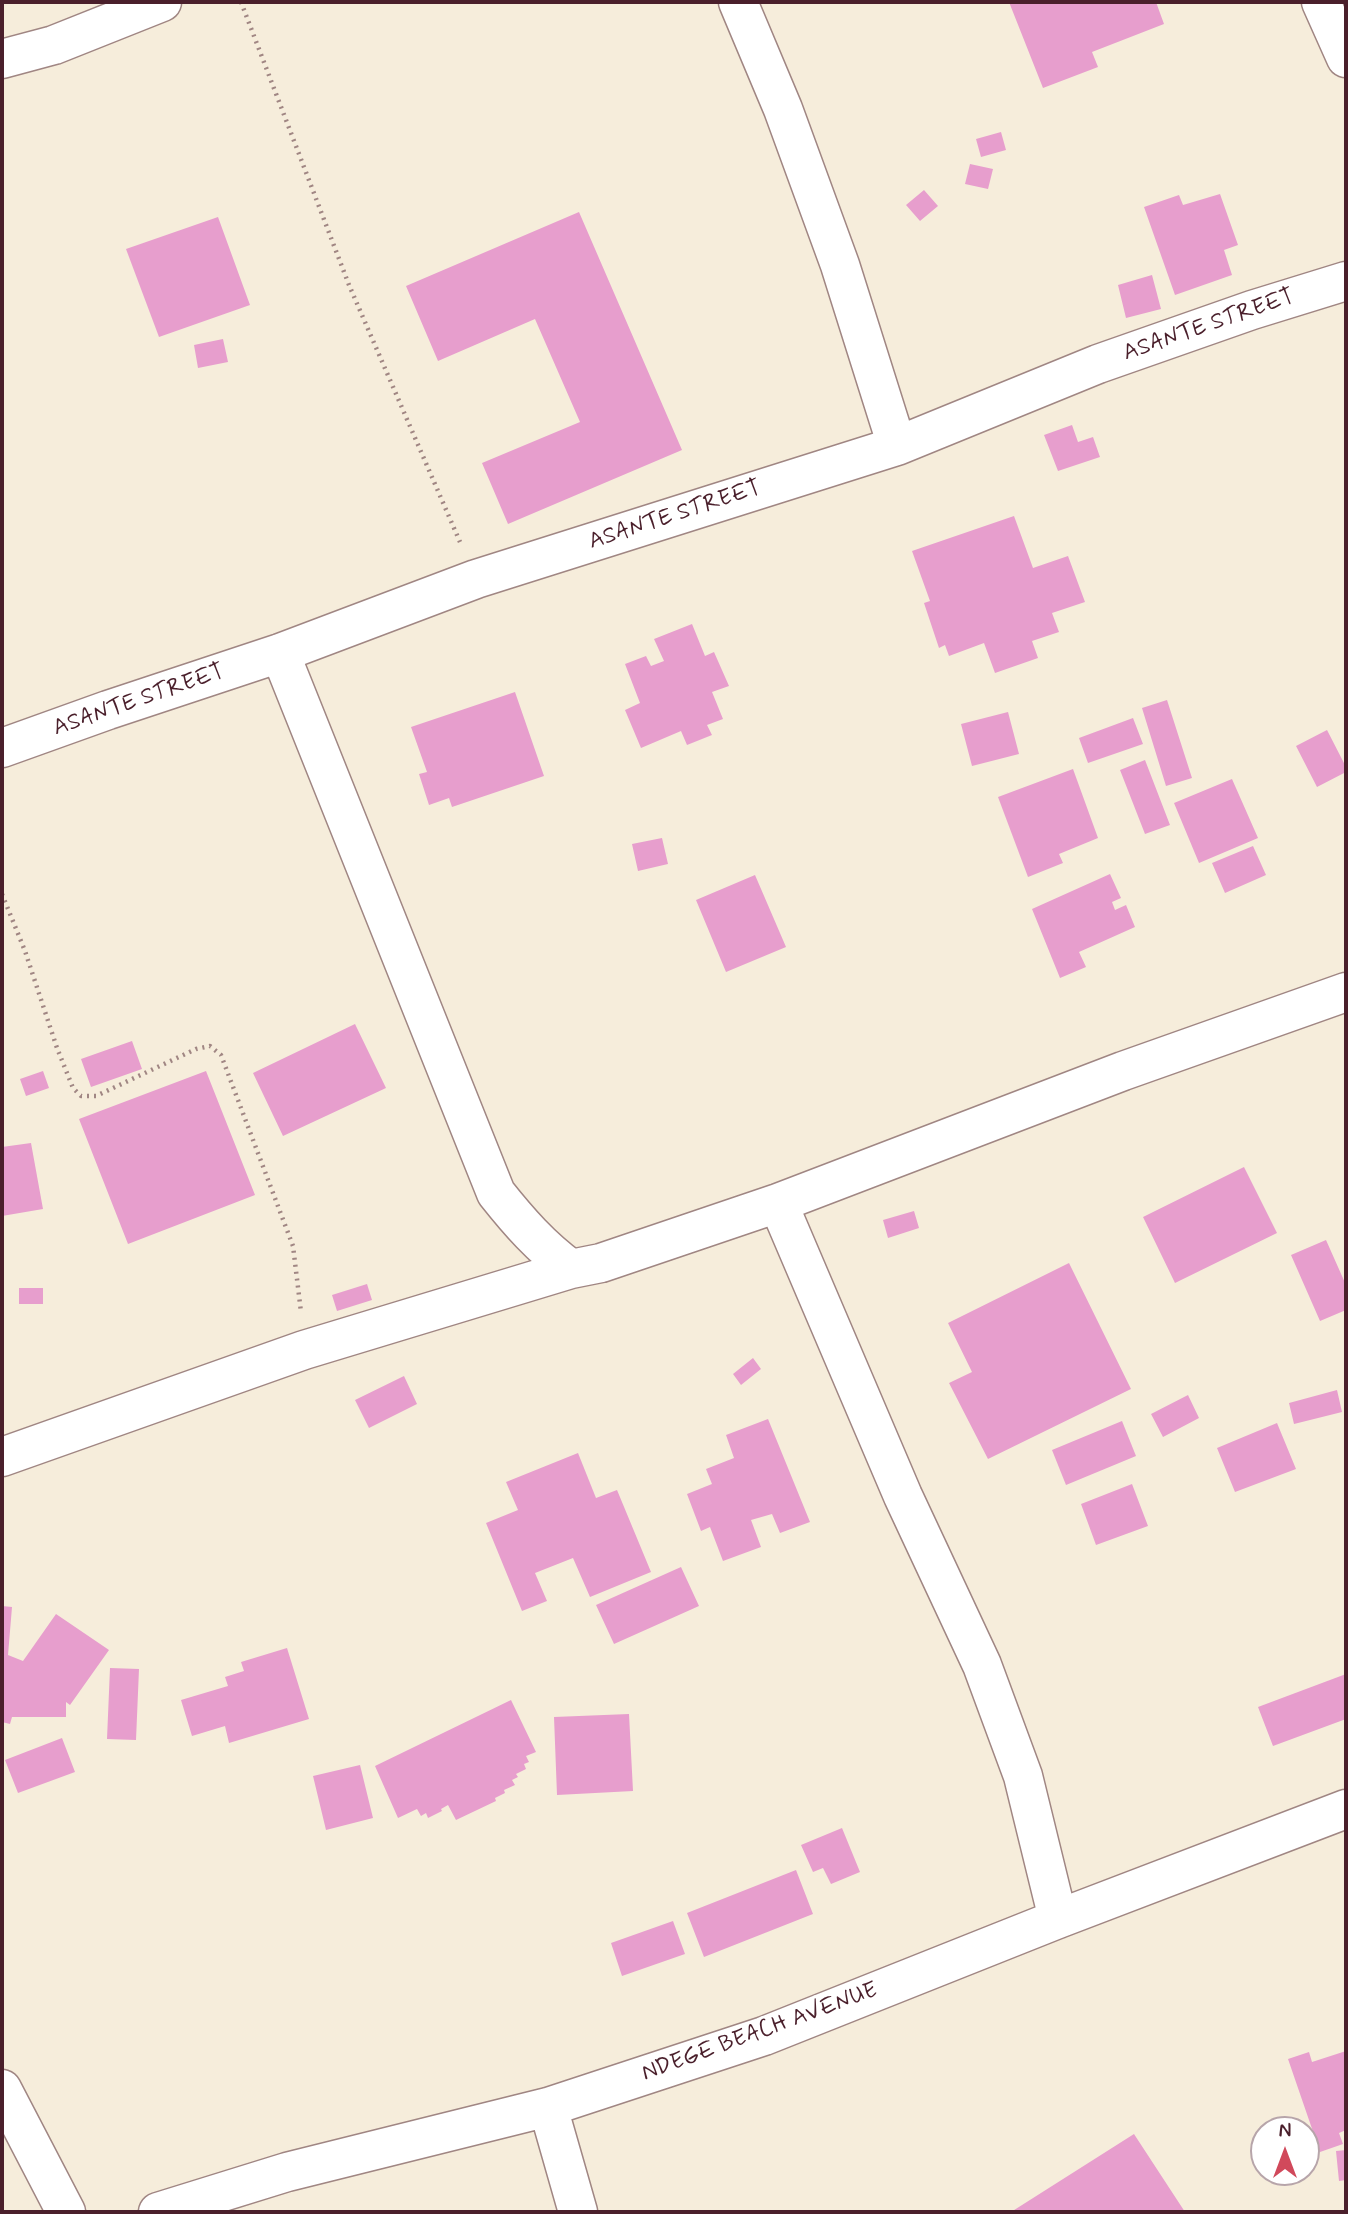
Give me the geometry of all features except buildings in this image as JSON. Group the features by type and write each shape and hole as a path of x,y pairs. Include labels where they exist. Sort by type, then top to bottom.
{"street":[{"path":"2,59 54,45 162,2"},
{"path":"738,2 783,109 840,265 897,446"},
{"path":"1321,2 1346,58"},
{"name":"ASANTE STREET","path":"2,748 280,653 476,579 897,446 1098,364 1252,310 1346,281"},
{"path":"280,653 496,1194 545,1250 570,1269"},
{"path":"2,1457 304,1350 570,1269 601,1263 778,1203 1123,1071 1346,992"},
{"path":"778,1203 903,1496 982,1665 1023,1776 1058,1919"},
{"name":"NDEGE BEACH AVENUE","path":"158,2212 287,2172 548,2108 764,2036 1058,1919 1346,1809"},
{"path":"2,2089 66,2212"},
{"path":"548,2108 578,2212"}],"path":[{"path":"241,2 349,285 476,579"},
{"path":"2,894 25,951 57,1048 73,1088 82,1096 96,1096 196,1049 209,1046 221,1055 293,1246 304,1350"}]}
